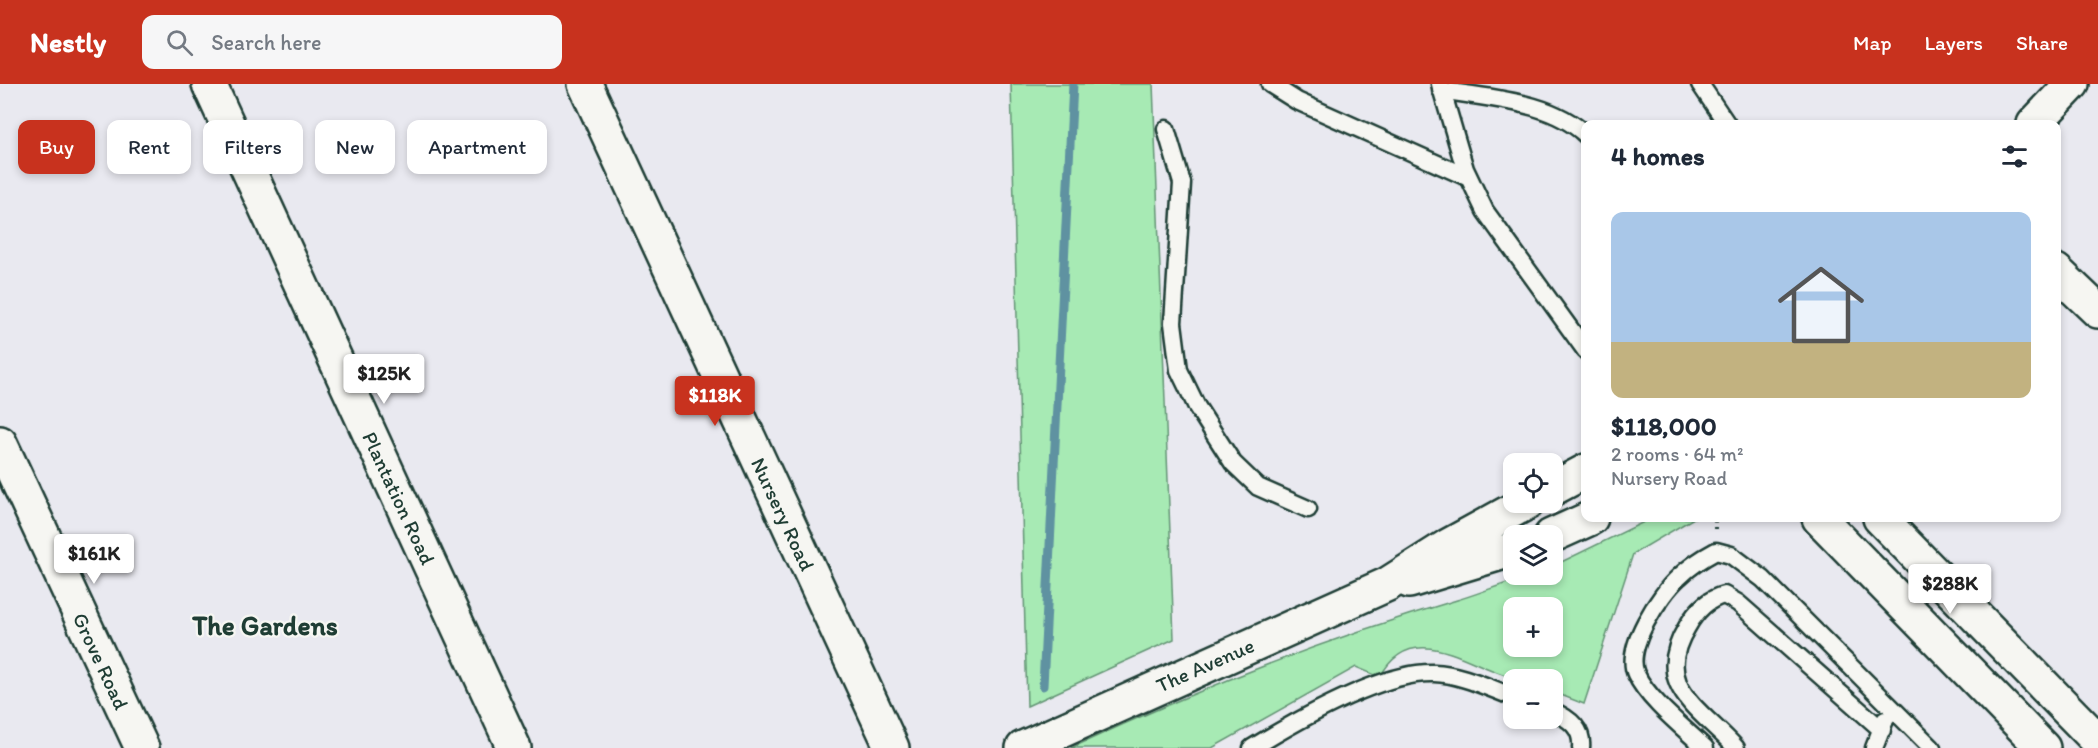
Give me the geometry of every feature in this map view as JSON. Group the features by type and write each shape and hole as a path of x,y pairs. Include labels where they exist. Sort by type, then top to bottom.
{"street":[{"name":"Plantation Road","path":"209,84 514,748"},
{"name":"Nursery Road","path":"585,84 892,748"},
{"path":"2038,120 2072,84"},
{"path":"2061,276 2098,311"},
{"name":"Grove Road","path":"0,443 142,748"},
{"path":"1563,483 1581,474"},
{"name":"The Avenue","path":"1023,748 1388,584 1448,546 1508,513"},
{"path":"1563,531 1582,522"},
{"path":"1824,522 2043,748"},
{"path":"1884,522 2098,741"},
{"name":"The Avenue","path":"1388,584 1412,581 1503,553"}],"lane":[{"path":"1270,84 1297,101 1469,178"},
{"path":"1700,84 1724,120"},
{"path":"1581,131 1547,110 1441,87 1469,178 1485,211 1581,344"},
{"path":"1166,129 1182,183 1173,323 1179,370 1197,407 1233,463 1258,487 1308,508"},
{"path":"1705,748 1653,697 1635,673 1634,663 1635,647 1650,613 1678,578 1716,551 1731,555 1763,579 1932,748"},
{"path":"1736,748 1678,688 1673,668 1676,648 1688,625 1709,599 1724,596 1738,603 1882,730"},
{"path":"1252,748 1292,723 1368,689 1408,675 1435,673 1468,680 1503,693"},
{"path":"1875,748 1891,705"},
{"path":"1563,716 1569,718 1579,730 1581,748"}],"green space":[{"path":"1011,84 1153,84 1174,639 1027,706"},
{"path":"1644,522 1687,522 1633,554 1584,704 1563,696 1563,669 1503,669 1503,674 1445,651 1427,648 1410,650 1394,659 1380,677 1356,667 1212,748 1071,748 1261,667 1359,631 1503,584 1563,585 1563,561"}],"waterway":[{"path":"1043,686 1073,84"}],"district":[{"name":"The Gardens","path":"265,625"}]}
